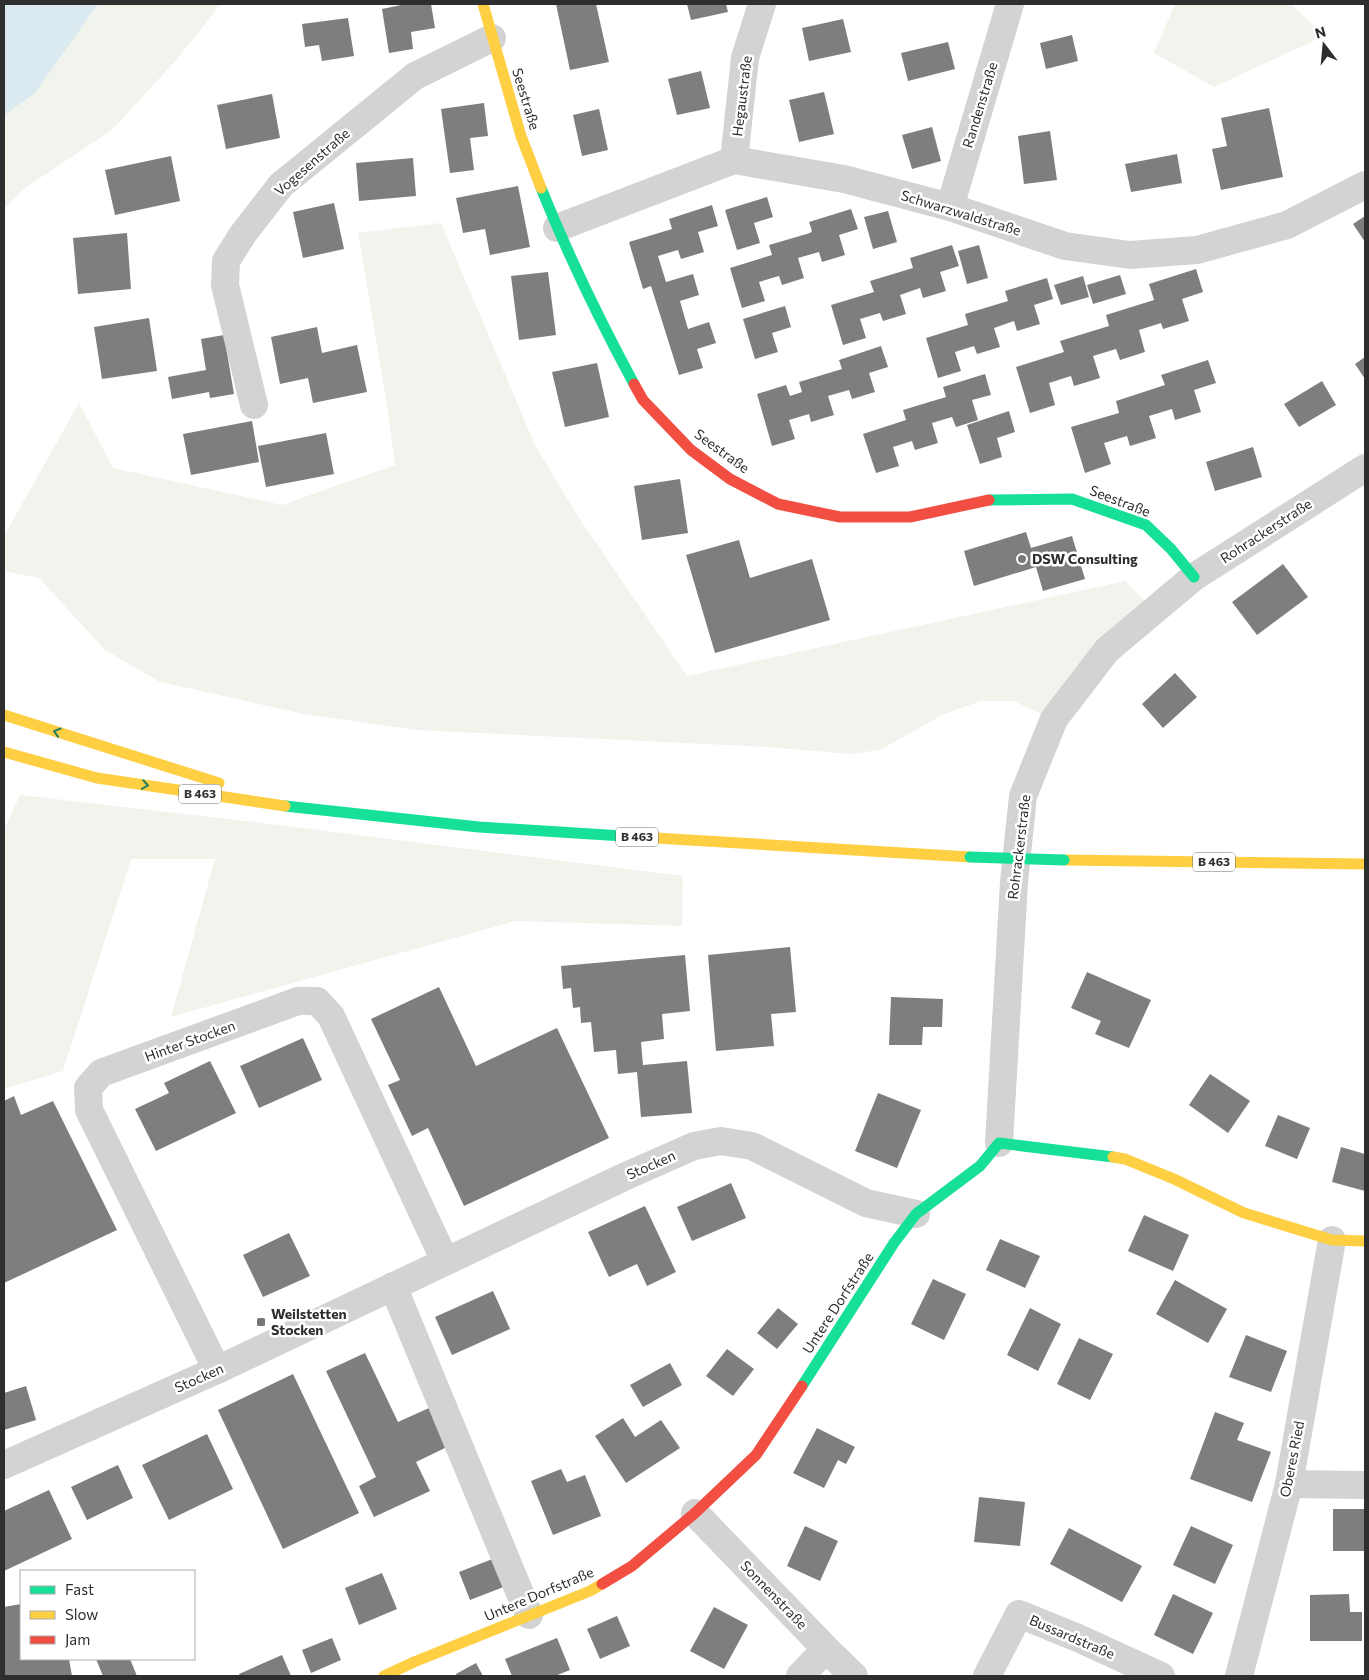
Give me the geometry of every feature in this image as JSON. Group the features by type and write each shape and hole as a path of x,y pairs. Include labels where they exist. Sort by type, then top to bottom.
{"main road":[{"name":"Seestraße","path":"483,4 520,136 557,228 614,347 643,400 691,450 730,479 778,504 840,517 910,516 989,500 1072,499 1146,525 1172,549 1194,577"},
{"name":"B 463","path":"4,715 304,809"},
{"name":"B 463","path":"4,752 97,778 304,809 479,827 970,857 1365,864"},
{"name":"Untere Dorfstraße","path":"384,1676 590,1591 632,1566 696,1513 756,1455 832,1341 894,1242 916,1214 980,1166 999,1143"},
{"path":"999,1143 1125,1159 1174,1179 1244,1213 1332,1240 1365,1241"}],"street":[{"name":"Hegaustraße","path":"734,160 746,58 762,4"},
{"name":"Randenstraße","path":"950,207 1010,4"},
{"name":"Vogesenstraße","path":"254,405 225,285 226,261 243,234 281,185 415,76 492,38"},
{"name":"Schwarzwaldstraße","path":"734,160 844,179 950,207 1065,246 1130,255 1197,250 1286,225 1365,185"},
{"path":"557,228 734,160"},
{"name":"Rohrackerstraße","path":"999,1143 1014,882 1023,796 1054,719 1107,650 1194,577 1365,468"},
{"name":"Hinter Stocken","path":"217,1370 89,1110 88,1088 101,1073 298,1001 317,1000 331,1016 445,1261"},
{"name":"Stocken","path":"4,1465 217,1370 445,1261 694,1146 721,1142 752,1146 866,1203 916,1214"},
{"name":"Oberes Ried","path":"1239,1676 1289,1484 1332,1240"},
{"path":"393,1286 530,1615"},
{"path":"1289,1484 1365,1485"},
{"name":"Sonnenstraße","path":"696,1513 854,1676"},
{"name":"Bussardstraße","path":"988,1676 1019,1614 1078,1638 1161,1676"},
{"path":"800,1676 826,1649"}],"shaded area":[{"path":"4,4 221,4 177,59 113,129 25,188 4,209"},
{"path":"4,4 98,4 34,94 4,115"},
{"path":"1175,4 1291,4 1324,36 1214,87 1154,53"},
{"path":"441,223 535,445 577,515 687,676 1125,581 1147,603 1054,719 1013,701 981,701 944,714 880,750 850,754 767,747 417,730 304,714 160,682 105,650 39,578 4,571 4,536 79,403 113,468 282,505 395,465 358,233"},
{"path":"20,795 279,825 683,876 682,926 515,921 171,1017 215,859 131,859 63,1071 4,1089 4,830"}],"building":[{"path":"406,4 431,4 435,28 411,32 413,49 389,53 382,9"},
{"path":"556,4 596,4 609,62 570,70"},
{"path":"687,4 726,4 728,12 691,20"},
{"path":"348,18 354,56 322,61 319,45 305,47 302,24"},
{"path":"843,19 851,52 809,61 802,28"},
{"path":"1072,35 1078,61 1046,69 1040,43"},
{"path":"948,42 955,69 908,81 901,53"},
{"path":"701,71 710,108 677,115 668,79"},
{"path":"824,92 834,134 799,142 789,100"},
{"path":"272,94 280,138 226,149 217,105"},
{"path":"484,103 488,136 470,138 474,170 450,173 441,109"},
{"path":"1269,108 1283,177 1221,190 1212,149 1227,146 1221,118"},
{"path":"599,109 608,150 582,156 573,115"},
{"path":"932,127 941,161 912,169 902,135"},
{"path":"1050,131 1057,180 1024,184 1018,136"},
{"path":"1177,154 1182,183 1131,192 1125,164"},
{"path":"171,156 180,201 115,215 105,170"},
{"path":"413,158 416,196 359,201 356,163"},
{"path":"518,186 530,247 490,255 485,229 463,233 456,198"},
{"path":"767,197 773,217 754,223 760,243 737,250 725,210"},
{"path":"334,203 344,249 303,258 293,212"},
{"path":"712,205 718,226 698,232 704,252 681,259 678,250 658,256 666,282 693,274 699,295 680,301 688,329 709,322 716,343 697,349 703,368 679,375 651,286 643,289 629,242 672,229 669,219"},
{"path":"851,209 858,229 839,235 845,255 822,262 819,252 798,258 804,278 782,285 779,276 759,282 765,301 742,308 730,268 772,255 769,245 810,233 812,231 809,222"},
{"path":"888,211 897,242 873,249 864,217"},
{"path":"1365,216 1365,242 1353,224"},
{"path":"127,233 131,289 78,294 73,238"},
{"path":"952,245 959,266 940,272 946,291 923,298 920,288 900,295 906,314 883,321 880,313 860,319 866,338 843,345 831,305 874,292 870,281 913,268 910,258"},
{"path":"979,245 988,278 967,284 958,251"},
{"path":"1196,269 1203,292 1182,299 1189,321 1163,329 1161,323 1139,330 1145,352 1120,360 1116,349 1093,356 1100,378 1074,386 1071,376 1049,383 1055,405 1030,413 1016,367 1064,352 1060,341 1109,326 1106,315 1154,300 1149,284"},
{"path":"548,272 556,335 519,340 511,276"},
{"path":"1120,275 1126,294 1093,304 1087,285"},
{"path":"1083,276 1089,297 1061,305 1054,285"},
{"path":"1047,278 1053,299 1034,305 1040,324 1017,331 1014,321 994,328 1000,347 977,354 974,346 955,352 961,371 938,378 926,338 968,325 965,314 1008,301 1005,291"},
{"path":"785,306 791,327 772,333 778,352 755,359 743,319"},
{"path":"149,318 157,371 102,379 94,327"},
{"path":"317,327 322,353 357,345 367,392 313,403 308,378 280,384 271,337"},
{"path":"224,335 234,394 210,398 209,392 172,399 168,377 206,370 201,339"},
{"path":"881,346 888,367 869,373 875,392 852,399 849,390 828,396 834,415 811,422 809,414 789,420 795,439 772,446 757,394 786,385 790,396 802,392 799,382 842,369 839,360"},
{"path":"1365,357 1365,379 1355,364"},
{"path":"1208,360 1216,383 1194,390 1201,412 1175,420 1172,409 1149,416 1156,438 1130,446 1127,436 1104,443 1111,464 1085,473 1071,427 1119,413 1116,401 1165,385 1161,375"},
{"path":"597,363 609,417 565,427 552,372"},
{"path":"985,374 991,395 972,400 978,420 956,427 952,417 932,423 938,443 915,450 912,441 893,447 899,466 876,473 863,434 906,420 903,410 946,397 943,387"},
{"path":"1322,381 1336,405 1299,427 1284,404"},
{"path":"1009,411 1015,432 997,438 1002,457 980,464 967,425"},
{"path":"252,421 259,462 191,475 183,434"},
{"path":"326,433 334,474 266,487 258,446"},
{"path":"1253,447 1262,477 1215,491 1206,462"},
{"path":"680,479 688,533 642,540 634,486"},
{"name":"DSW Consulting","path":"1026,532 1031,548 1072,536 1085,579 1043,591 1036,567 974,586 964,551"},
{"path":"739,540 750,578 812,559 830,620 715,653 686,555"},
{"path":"1283,564 1308,597 1257,635 1232,602"},
{"path":"1175,673 1197,697 1163,728 1142,704"},
{"path":"790,947 796,1012 771,1014 774,1046 716,1051 708,955"},
{"path":"685,955 690,1011 662,1014 664,1039 641,1042 643,1065 687,1061 692,1113 641,1117 637,1072 618,1074 616,1050 594,1052 591,1022 581,1023 580,1007 573,1008 571,988 563,989 561,966"},
{"path":"1087,972 1151,1000 1129,1048 1095,1034 1101,1021 1071,1008"},
{"path":"439,987 476,1066 557,1028 609,1138 464,1206 428,1128 412,1136 388,1085 400,1080 371,1019"},
{"path":"891,997 943,999 942,1027 923,1027 922,1045 889,1045"},
{"path":"303,1038 322,1080 259,1108 240,1066"},
{"path":"210,1061 236,1113 156,1151 135,1109 169,1093 164,1083"},
{"path":"1210,1074 1250,1101 1228,1133 1189,1105"},
{"path":"878,1093 921,1110 897,1168 855,1151"},
{"path":"14,1096 21,1115 53,1101 117,1230 4,1283 4,1101"},
{"path":"1278,1115 1310,1128 1297,1159 1265,1146"},
{"path":"1341,1147 1365,1154 1365,1191 1332,1182"},
{"path":"731,1183 746,1218 692,1241 677,1207"},
{"path":"645,1206 676,1272 647,1286 637,1264 609,1277 588,1232"},
{"path":"1144,1215 1189,1235 1173,1271 1128,1251"},
{"path":"289,1233 310,1276 263,1297 243,1255"},
{"path":"1000,1239 1040,1256 1025,1288 986,1270"},
{"path":"933,1279 966,1294 944,1340 911,1324"},
{"path":"1175,1280 1227,1309 1208,1343 1156,1314"},
{"path":"493,1291 510,1329 452,1355 435,1317"},
{"path":"778,1308 798,1324 777,1349 757,1333"},
{"path":"1030,1308 1061,1324 1038,1371 1007,1355"},
{"path":"1246,1335 1287,1351 1271,1392 1229,1377"},
{"path":"1079,1338 1113,1354 1090,1400 1057,1384"},
{"path":"727,1349 754,1369 733,1396 706,1376"},
{"path":"365,1353 398,1422 429,1408 447,1447 416,1462 430,1491 374,1517 359,1486 376,1477 326,1371"},
{"path":"670,1363 682,1385 643,1407 630,1385"},
{"path":"293,1374 359,1513 283,1549 218,1410"},
{"path":"26,1386 36,1420 4,1430 4,1393"},
{"path":"1215,1412 1244,1423 1237,1440 1271,1452 1252,1502 1190,1479"},
{"path":"623,1418 635,1437 661,1420 680,1448 626,1483 595,1436"},
{"path":"817,1428 855,1447 846,1464 838,1460 824,1488 793,1473"},
{"path":"207,1434 233,1489 169,1520 142,1465"},
{"path":"118,1465 133,1498 87,1520 71,1487"},
{"path":"561,1469 567,1482 585,1475 601,1516 553,1535 531,1481"},
{"path":"49,1490 72,1539 4,1571 4,1511"},
{"path":"979,1497 1025,1502 1020,1546 974,1542"},
{"path":"1333,1509 1365,1509 1365,1551 1333,1551"},
{"path":"805,1526 838,1541 820,1581 787,1566"},
{"path":"1191,1526 1233,1545 1215,1584 1173,1565"},
{"path":"1069,1528 1142,1566 1122,1602 1050,1564"},
{"path":"495,1558 506,1586 470,1600 459,1572"},
{"path":"382,1573 397,1609 359,1625 345,1588"},
{"path":"1173,1594 1213,1613 1193,1654 1154,1635"},
{"path":"1349,1594 1350,1612 1362,1612 1362,1641 1310,1641 1310,1595"},
{"path":"20,1604 20,1660 69,1660 72,1676 4,1676 4,1607"},
{"path":"714,1607 748,1625 724,1669 690,1651"},
{"path":"617,1616 630,1646 600,1659 587,1629"},
{"path":"332,1638 341,1660 311,1673 302,1650"},
{"path":"557,1638 570,1670 555,1676 512,1676 505,1659"},
{"path":"282,1655 291,1676 240,1676 239,1674"},
{"path":"96,1660 130,1660 137,1676 103,1676"},
{"path":"476,1663 483,1676 457,1676 456,1674"}],"traffic: fast":[{"path":"541,188 585,288 634,384"},
{"path":"989,500 1072,499 1146,525 1171,549 1194,577"},
{"path":"285,806 479,827 639,837"},
{"path":"970,857 1064,860"},
{"path":"802,1386 894,1243 916,1214 980,1166 999,1143 1113,1157"}],"traffic: slow":[{"path":"483,4 521,136 541,188"},
{"path":"4,715 219,783"},
{"path":"4,752 97,778 285,806"},
{"path":"639,837 970,857"},
{"path":"1064,860 1365,864"},
{"path":"1113,1157 1125,1159 1174,1179 1244,1213 1332,1240 1365,1241"},
{"path":"384,1676 590,1591 602,1584"}],"traffic: jam":[{"path":"634,384 643,400 691,450 730,479 778,504 840,517 910,517 989,500"},
{"path":"602,1584 632,1566 695,1513 756,1455 802,1386"}],"place":[{"name":"DSW Consulting","path":"1022,559"},
{"name":"Weilstetten Stocken","path":"261,1322"}]}
